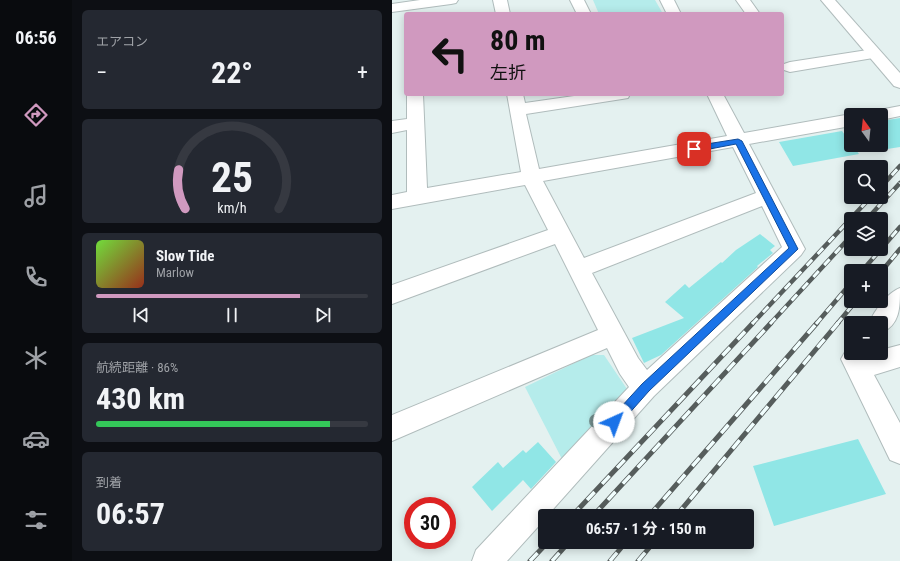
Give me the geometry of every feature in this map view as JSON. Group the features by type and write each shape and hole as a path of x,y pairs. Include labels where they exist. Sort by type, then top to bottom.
{"street":[{"path":"392,8 451,0"},
{"path":"500,0 503,12"},
{"path":"577,0 583,12"},
{"path":"667,0 673,12"},
{"path":"743,0 752,12"},
{"path":"828,0 900,83"},
{"path":"785,63 874,54"},
{"path":"414,96 418,197"},
{"path":"596,96 516,102 531,177 629,366 645,388"},
{"path":"487,561 645,388 794,249 715,96"},
{"path":"888,113 900,111"},
{"path":"392,202 844,121"},
{"path":"392,126 416,123"},
{"path":"578,269 767,196"},
{"path":"392,295 560,234"},
{"path":"886,316 900,298"},
{"path":"392,428 613,335"},
{"path":"888,357 900,356"},
{"path":"858,360 900,450"}],"shaded area":[{"path":"593,0 655,0 662,12 598,12"},
{"path":"591,355 604,355 627,389 626,402 563,461 525,387"}],"building":[{"path":"900,118 900,147 888,149 888,120"},
{"path":"842,131 844,134 844,152 858,152 859,154 793,166 779,142"},
{"path":"760,234 775,246 770,250 773,253 661,355 644,363 632,338 684,318 665,302 685,284 689,288 721,262 722,263 736,250"},
{"path":"858,439 886,494 774,526 753,466"},
{"path":"538,442 556,462 531,489 523,480 492,511 472,487 498,462 503,468 523,450 526,453"}],"railway":[{"path":"888,179 900,166"},
{"path":"873,212 900,183"},
{"path":"752,324 864,204"},
{"path":"868,264 900,227"},
{"path":"770,324 844,244"},
{"path":"888,264 900,249"},
{"path":"816,324 844,291"},
{"path":"837,324 850,308"},
{"path":"579,509 753,323"},
{"path":"599,509 771,323"},
{"path":"655,509 817,323"},
{"path":"682,509 838,323"},
{"path":"530,561 541,549"},
{"path":"552,561 563,549"},
{"path":"610,561 620,549"},
{"path":"638,561 648,549"}],"route":[{"path":"614,422 645,388 794,249 738,141 694,149"}]}
